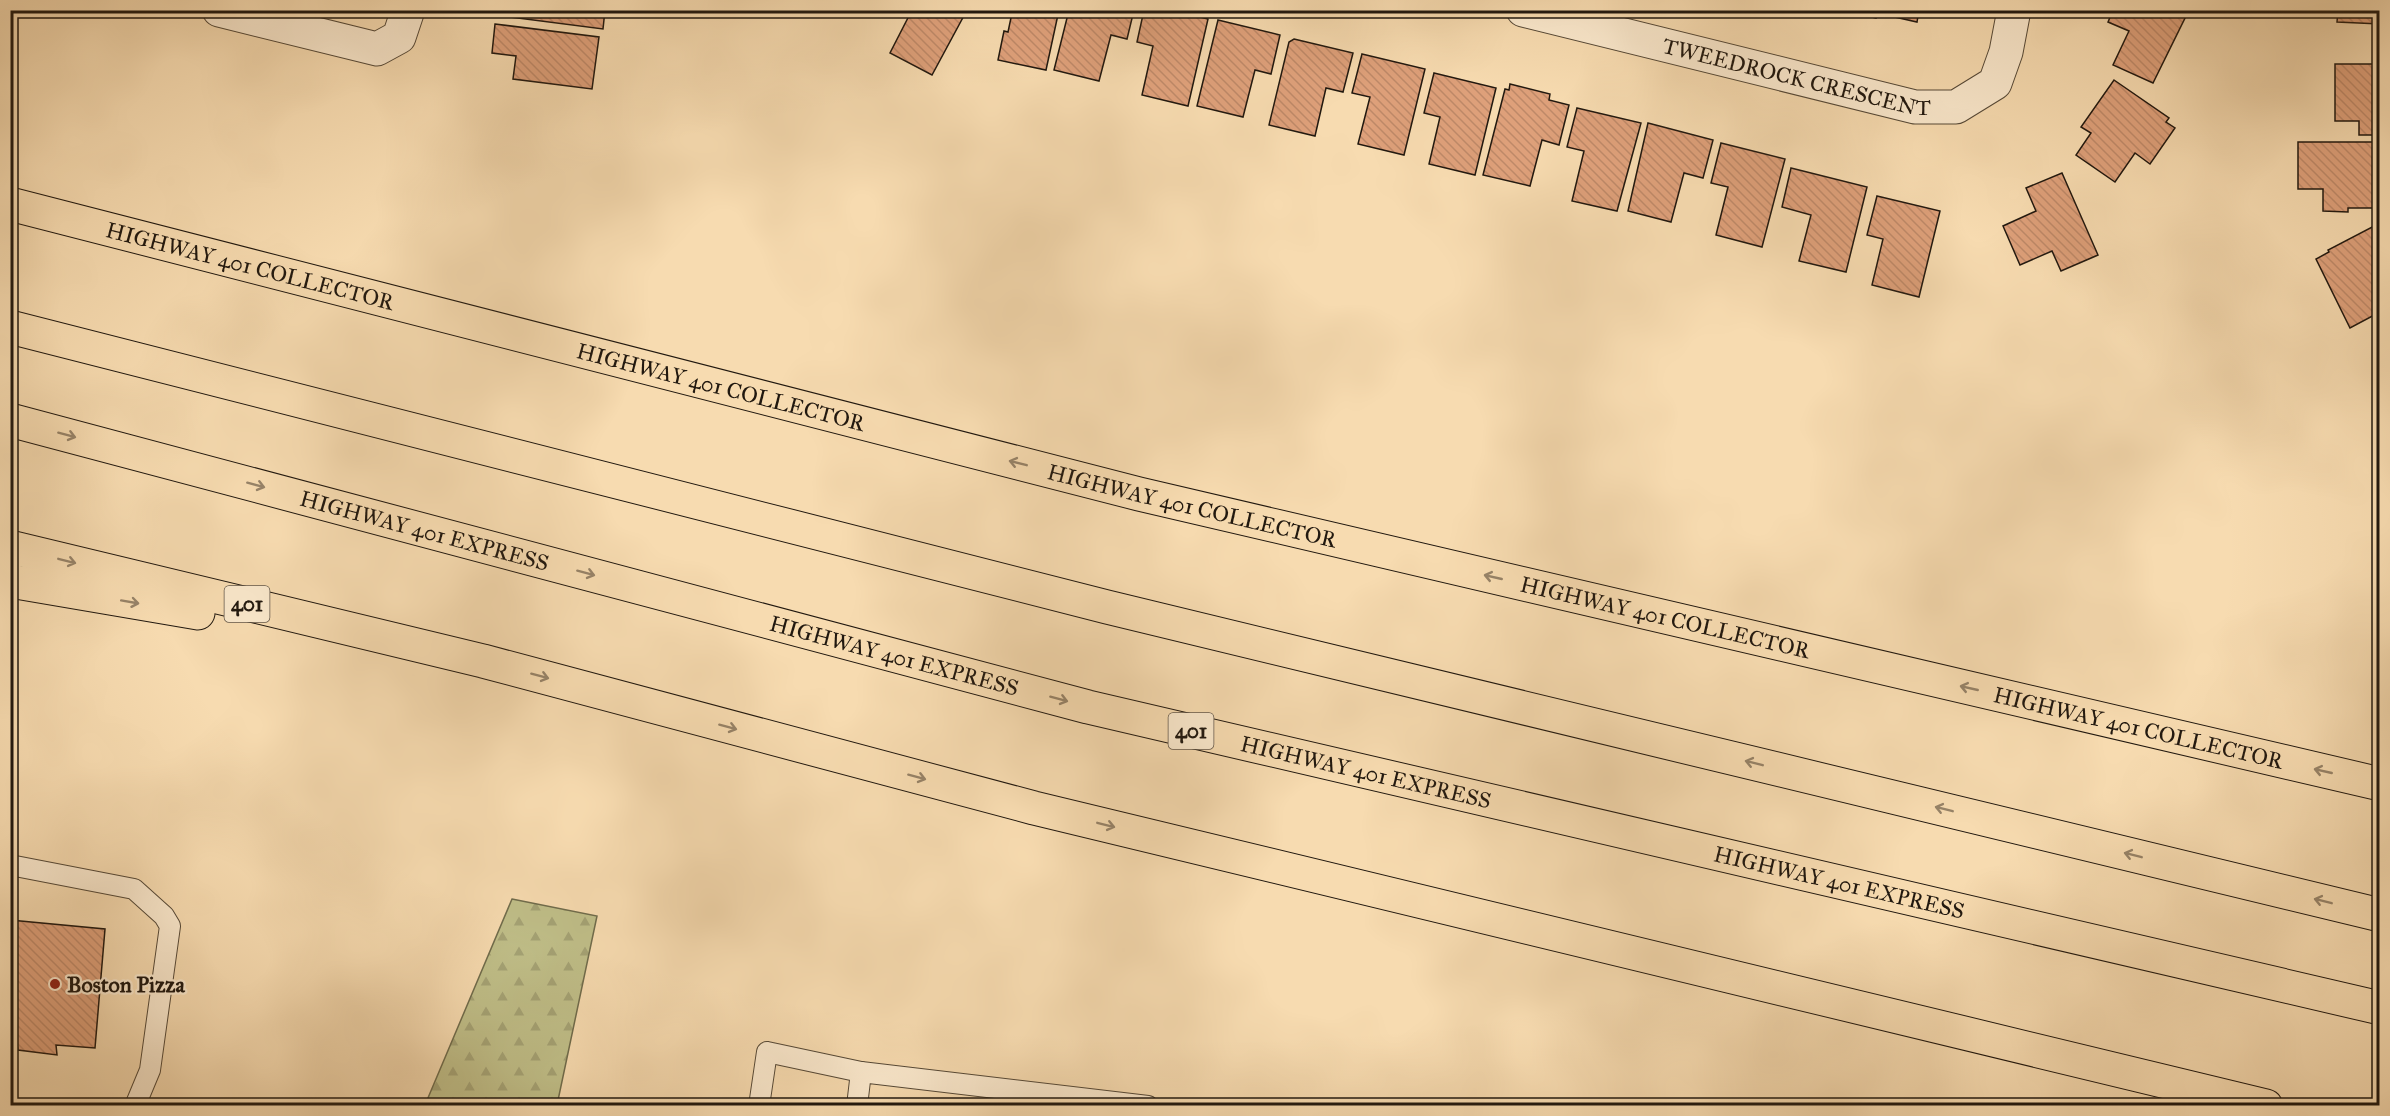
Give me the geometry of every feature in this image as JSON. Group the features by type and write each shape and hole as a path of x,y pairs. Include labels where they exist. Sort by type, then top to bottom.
{"highway":[{"name":"HIGHWAY 401 COLLECTOR","path":"10,204 1138,494 2379,784"},
{"path":"10,327 1107,607 2379,915"},
{"name":"HIGHWAY 401 EXPRESS","path":"10,420 1088,707 2379,1008"},
{"name":"401","path":"10,547 483,661 1034,808 2266,1106"},
{"path":"10,581 483,661"}],"street":[{"path":"219,10 377,49 399,37 408,10"},
{"name":"TWEEDROCK CRESCENT","path":"1523,10 1915,106 1956,107 1995,83 2006,52 2014,10"}],"lane":[{"path":"10,865 134,889 164,916 170,926 150,1070 135,1106"},
{"path":"759,1106 767,1052 861,1072 1148,1106"},
{"path":"857,1106 861,1072"}],"green space":[{"path":"512,899 597,916 557,1105 425,1105"}],"building":[{"path":"503,10 605,10 603,29 502,16"},
{"path":"912,10 967,10 932,75 890,53"},
{"path":"1001,10 1059,10 1046,70 998,60 1004,31 1008,32 1012,13"},
{"path":"1069,10 1134,10 1127,39 1111,35 1099,81 1054,70"},
{"path":"1144,10 1173,10 1208,19 1188,106 1142,95 1153,46 1137,42"},
{"path":"1861,10 1919,10 1917,22 1877,13 1876,18 1860,14"},
{"path":"2113,10 2178,10 2187,14 2153,83 2113,65 2129,31 2108,22"},
{"path":"2338,10 2380,10 2380,24 2337,22"},
{"path":"1218,20 1280,35 1271,74 1255,70 1243,117 1197,106"},
{"path":"495,24 599,37 592,89 513,79 516,56 492,53"},
{"path":"1294,39 1353,53 1343,92 1326,88 1315,136 1269,125 1289,42"},
{"path":"1362,54 1425,69 1404,155 1358,144 1370,97 1352,93"},
{"path":"2335,64 2380,64 2380,135 2359,135 2359,121 2335,121"},
{"path":"1434,73 1496,88 1475,175 1429,164 1440,117 1424,113"},
{"path":"2114,80 2169,118 2166,122 2175,128 2150,164 2135,153 2115,182 2076,155 2091,133 2081,127"},
{"path":"1510,84 1550,94 1549,100 1569,105 1559,145 1542,140 1530,186 1483,175 1505,89 1509,90"},
{"path":"1577,108 1641,123 1617,211 1572,201 1584,151 1567,147"},
{"path":"1648,123 1713,140 1703,178 1684,173 1671,222 1628,211"},
{"path":"2298,142 2380,142 2380,208 2348,208 2348,212 2323,211 2323,189 2298,189"},
{"path":"1721,143 1785,159 1762,247 1716,235 1728,187 1711,183"},
{"path":"1791,168 1867,187 1846,272 1799,261 1811,215 1782,207"},
{"path":"2062,173 2098,255 2061,271 2052,251 2020,265 2003,226 2036,211 2026,188"},
{"path":"1877,196 1940,211 1919,297 1872,285 1883,239 1867,235"},
{"path":"2376,225 2380,233 2380,312 2350,328 2316,259 2329,252 2328,250"},
{"name":"Boston Pizza","path":"10,920 105,929 95,1048 56,1045 57,1055 18,1050 16,1039 10,1038"}],"place":[{"name":"Boston Pizza","path":"55,984"}]}
